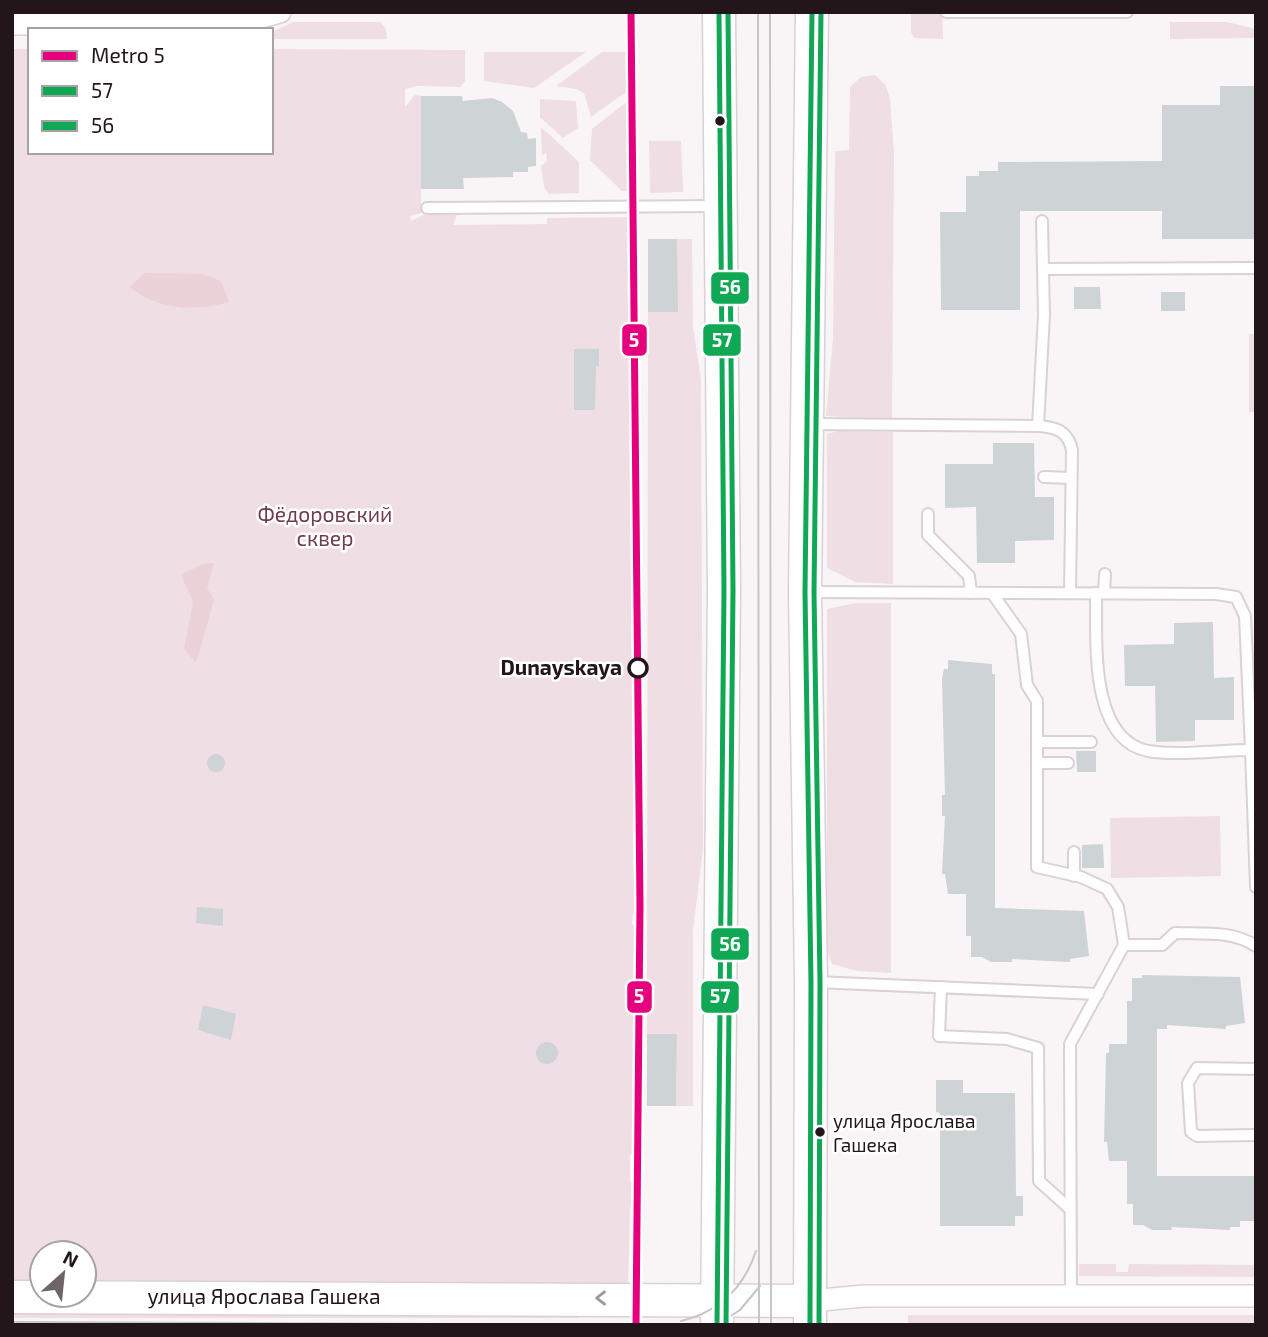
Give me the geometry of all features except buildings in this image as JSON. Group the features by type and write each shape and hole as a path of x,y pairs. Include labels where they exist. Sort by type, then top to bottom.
{"street":[{"path":"12,24 240,23 281,12"},
{"path":"718,1313 724,603 719,12"},
{"path":"810,1313 811,982 805,592 806,424 811,305 812,12"},
{"name":"улица Ярослава Гашека","path":"771,1325 863,1296 1256,1296"},
{"name":"улица Ярослава Гашека","path":"12,1297 810,1313"}],"lane":[{"path":"946,12 1127,12"},
{"path":"427,208 720,206"},
{"path":"1038,426 1044,269 1042,221"},
{"path":"1044,269 1256,268"},
{"path":"806,424 1038,426 1051,427 1069,438 1072,478 1070,593"},
{"path":"1044,477 1072,478"},
{"path":"928,514 928,535 969,576 971,593"},
{"path":"1105,574 1100,593 1098,688 1121,735 1130,744 1150,751 1251,750"},
{"path":"805,592 1100,593 1236,597 1245,616 1254,768 1256,887"},
{"path":"992,593 1024,641 1027,685 1037,701 1037,867 1096,883 1113,897 1118,906 1124,945 1070,1044 1070,1296"},
{"path":"1037,742 1091,742"},
{"path":"1225,750 1254,768"},
{"path":"1037,763 1069,763"},
{"path":"1074,852 1074,876"},
{"path":"1124,945 1162,945 1175,933 1202,933 1237,935 1256,946"},
{"path":"811,982 1098,994"},
{"path":"941,987 939,1036 1007,1039 1038,1048 1039,1181 1069,1208"},
{"path":"1256,1069 1197,1068 1188,1083 1191,1132 1197,1136 1256,1135"}],"green space":[{"path":"911,12 942,12 943,39 914,38 911,32"},
{"path":"294,22 380,22 386,29 387,39 273,39 273,31"},
{"path":"1170,22 1227,22 1256,29 1256,38 1170,39"},
{"name":"Фёдоровский сквер","path":"12,49 28,49 28,154 273,154 273,49 465,50 465,81 460,87 417,86 405,89 405,107 415,95 421,96 421,213 410,216 411,221 424,215 457,215 453,225 547,224 547,218 639,219 633,845 635,914 633,913 632,924 637,927 634,1154 630,1155 630,1181 634,1182 630,1209 628,1283 98,1282 98,1239 28,1239 28,1282 12,1282"},
{"path":"484,52 586,52 534,88 484,81"},
{"path":"602,52 631,52 633,87 591,117 584,93 556,86"},
{"path":"875,75 886,86 890,99 894,153 892,420 826,416 833,337 835,151 849,150 850,87 861,77"},
{"path":"633,97 637,191 622,191 590,160 592,129"},
{"path":"540,99 576,101 578,128 563,138 540,117"},
{"path":"541,127 579,162 579,193 549,194 544,187 541,166 547,161 546,152 542,156"},
{"path":"649,141 681,141 683,192 650,193"},
{"path":"677,239 692,239 693,326 701,380 703,849 693,931 693,1106 676,1106 677,1034 647,1034 648,312 677,312"},
{"path":"1249,334 1256,334 1256,412 1249,412"},
{"path":"838,431 893,432 893,584 855,582 827,568 827,434"},
{"path":"856,603 891,603 891,973 857,971 832,964 827,950 827,609"},
{"path":"1220,816 1221,876 1111,878 1110,818"},
{"path":"1079,1264 1116,1264 1116,1272 1128,1272 1129,1264 1256,1265 1256,1277 1079,1276"},
{"path":"578,1310 578,1318 12,1318 12,1311"},
{"path":"908,1315 1256,1315 1256,1325 908,1325"}],"shaded area":[{"path":"145,273 203,274 221,281 229,302 189,308 152,300 129,287"},
{"path":"214,563 207,588 214,600 196,663 184,649 193,602 181,575 203,564"}],"tram line":[{"path":"758,12 759,1325"},
{"path":"770,12 771,1325"},
{"path":"681,1321 707,1311 728,1296 745,1276 756,1251"},
{"path":"716,1325 740,1310 760,1286"},
{"path":"12,1322 693,1325"}],"metro line":[{"name":"5","path":"631,12 640,906 636,1325"}],"transit line":[{"name":"57","path":"717,1325 724,590 719,12"},
{"name":"56","path":"726,1325 733,590 728,12"},
{"name":"57","path":"810,1325 811,982 805,592 812,12"},
{"name":"56","path":"819,1325 820,982 814,592 821,12"}],"place":[{"name":"Dunayskaya","path":"638,668"},
{"name":"улица Ярослава Гашека","path":"820,1132"}]}
